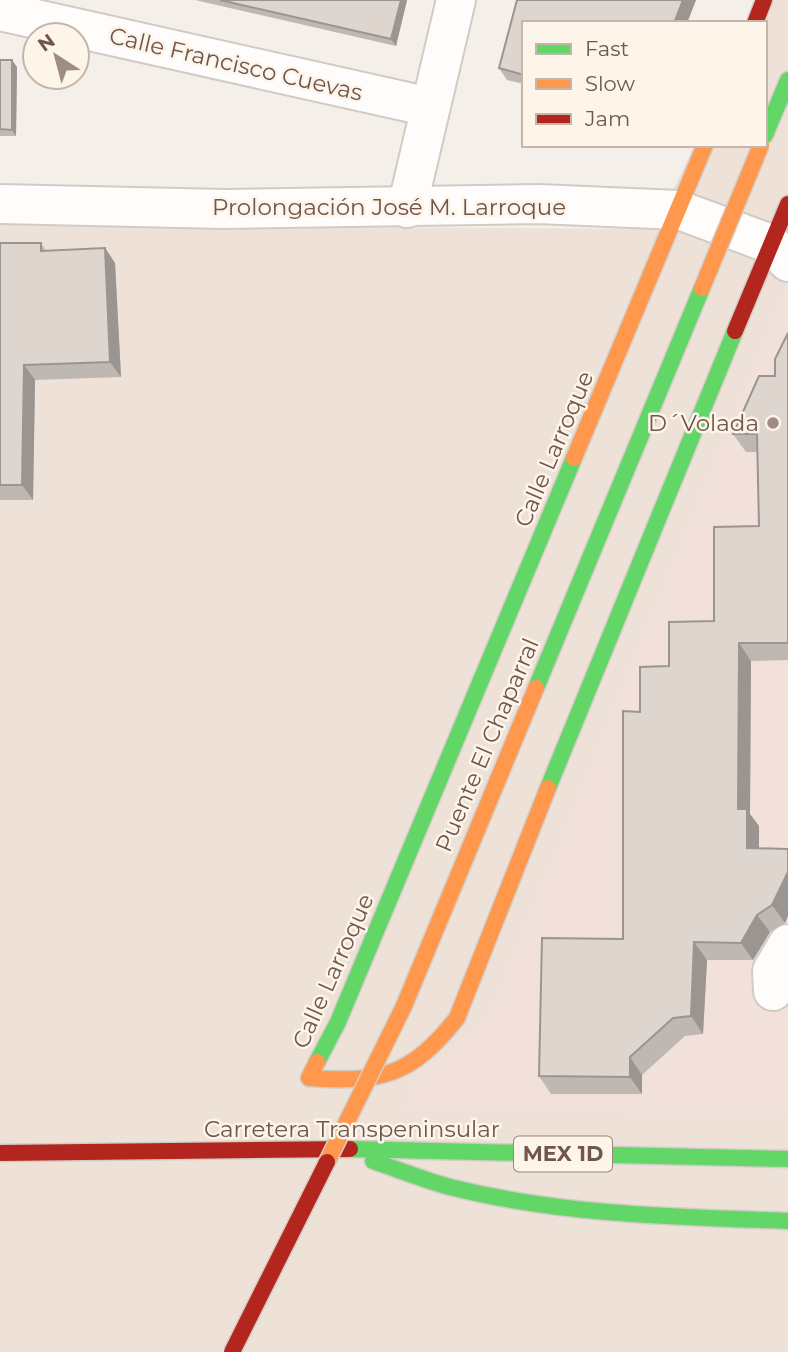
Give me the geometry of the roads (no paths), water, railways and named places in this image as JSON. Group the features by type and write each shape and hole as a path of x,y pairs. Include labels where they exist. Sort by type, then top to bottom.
{"main road":[{"path":"756,21 764,0"},
{"path":"767,130 788,80"},
{"name":"Calle Larroque","path":"704,147 338,1022 309,1078 355,1082 390,1076 415,1066 438,1045 457,1018 661,506 780,253 788,204"},
{"name":"Puente El Chaparral","path":"232,1352 404,1006 760,147"},
{"path":"338,1149 452,1187 550,1206 628,1216 788,1221"},
{"name":"Carretera Transpeninsular","path":"0,1153 338,1149 788,1159"}],"street":[{"path":"407,208 456,0"},
{"name":"Calle Francisco Cuevas","path":"18,9 430,107"},
{"name":"Prolongación José M. Larroque","path":"0,204 225,209 538,204 679,210 780,253"},
{"path":"773,991 772,971 788,943"}],"place":[{"name":"D´Volada","path":"773,423"}]}
